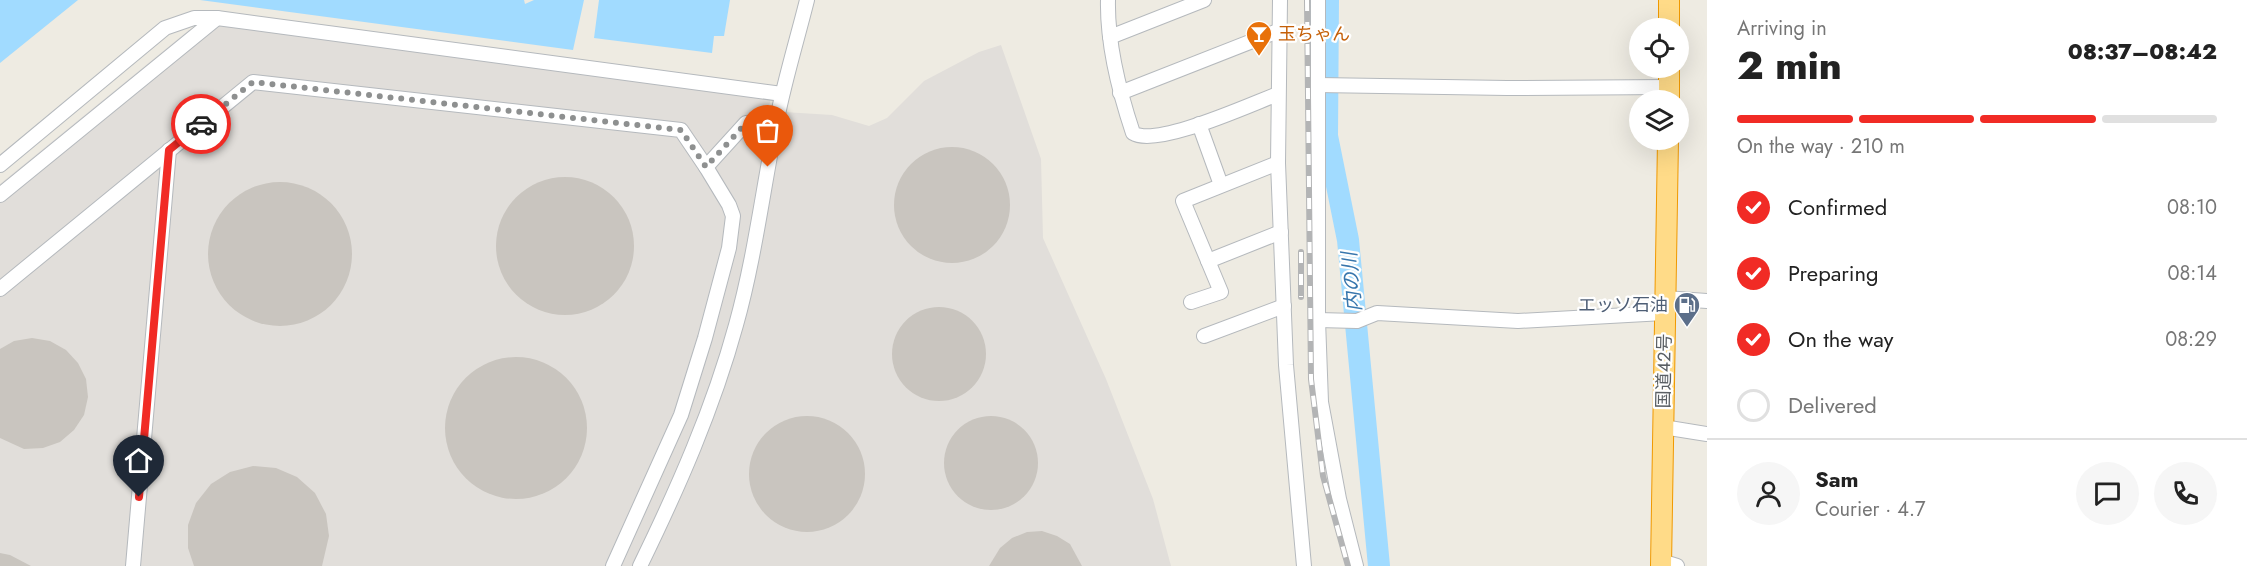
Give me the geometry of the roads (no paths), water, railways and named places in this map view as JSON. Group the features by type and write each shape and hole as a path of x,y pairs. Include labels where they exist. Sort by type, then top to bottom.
{"highway":[{"path":"1669,0 1669,18"},
{"name":"国道42号","path":"1667,564 1663,427 1668,150"}],"street":[{"path":"640,566 681,478 727,353 757,236 782,94 807,0"},
{"path":"1108,0 1110,37 1120,93 1133,133 1137,136 1168,135 1278,94"},
{"path":"1110,37 1189,3 1204,0"},
{"path":"1280,0 1278,163 1286,365 1304,566"},
{"path":"1318,0 1318,320 1322,402 1339,498 1356,566"},
{"path":"0,165 165,28 194,18 217,18 782,94"},
{"path":"0,195 217,18"},
{"path":"1120,93 1278,31"},
{"path":"0,289 253,82 681,130 729,205 733,216 724,269 681,415 613,566"},
{"path":"1318,85 1507,88 1669,85"},
{"path":"706,167 746,123 776,121"},
{"path":"1199,124 1221,185"},
{"path":"133,566 169,150"},
{"path":"1191,302 1221,292 1183,201 1278,163"},
{"path":"1208,261 1281,232"},
{"path":"1318,320 1357,321 1377,313 1518,321 1707,301"},
{"path":"1204,336 1284,306"},
{"path":"1663,427 1707,434"}],"water":[{"path":"0,0 78,0 0,63"},
{"path":"200,0 524,0 525,4 534,0 584,0 573,50"},
{"path":"599,0 730,0 724,36 714,36 712,53 594,38"}],"waterway":[{"name":"内の川","path":"1328,0 1327,136 1348,240 1379,566"}],"railway":[{"path":"1307,0 1311,379 1323,476 1348,566"},
{"path":"1301,252 1301,297"}],"place":[{"name":"玉ちゃん","path":"1259,57"},
{"name":"エッソ石油","path":"1687,328"}]}
